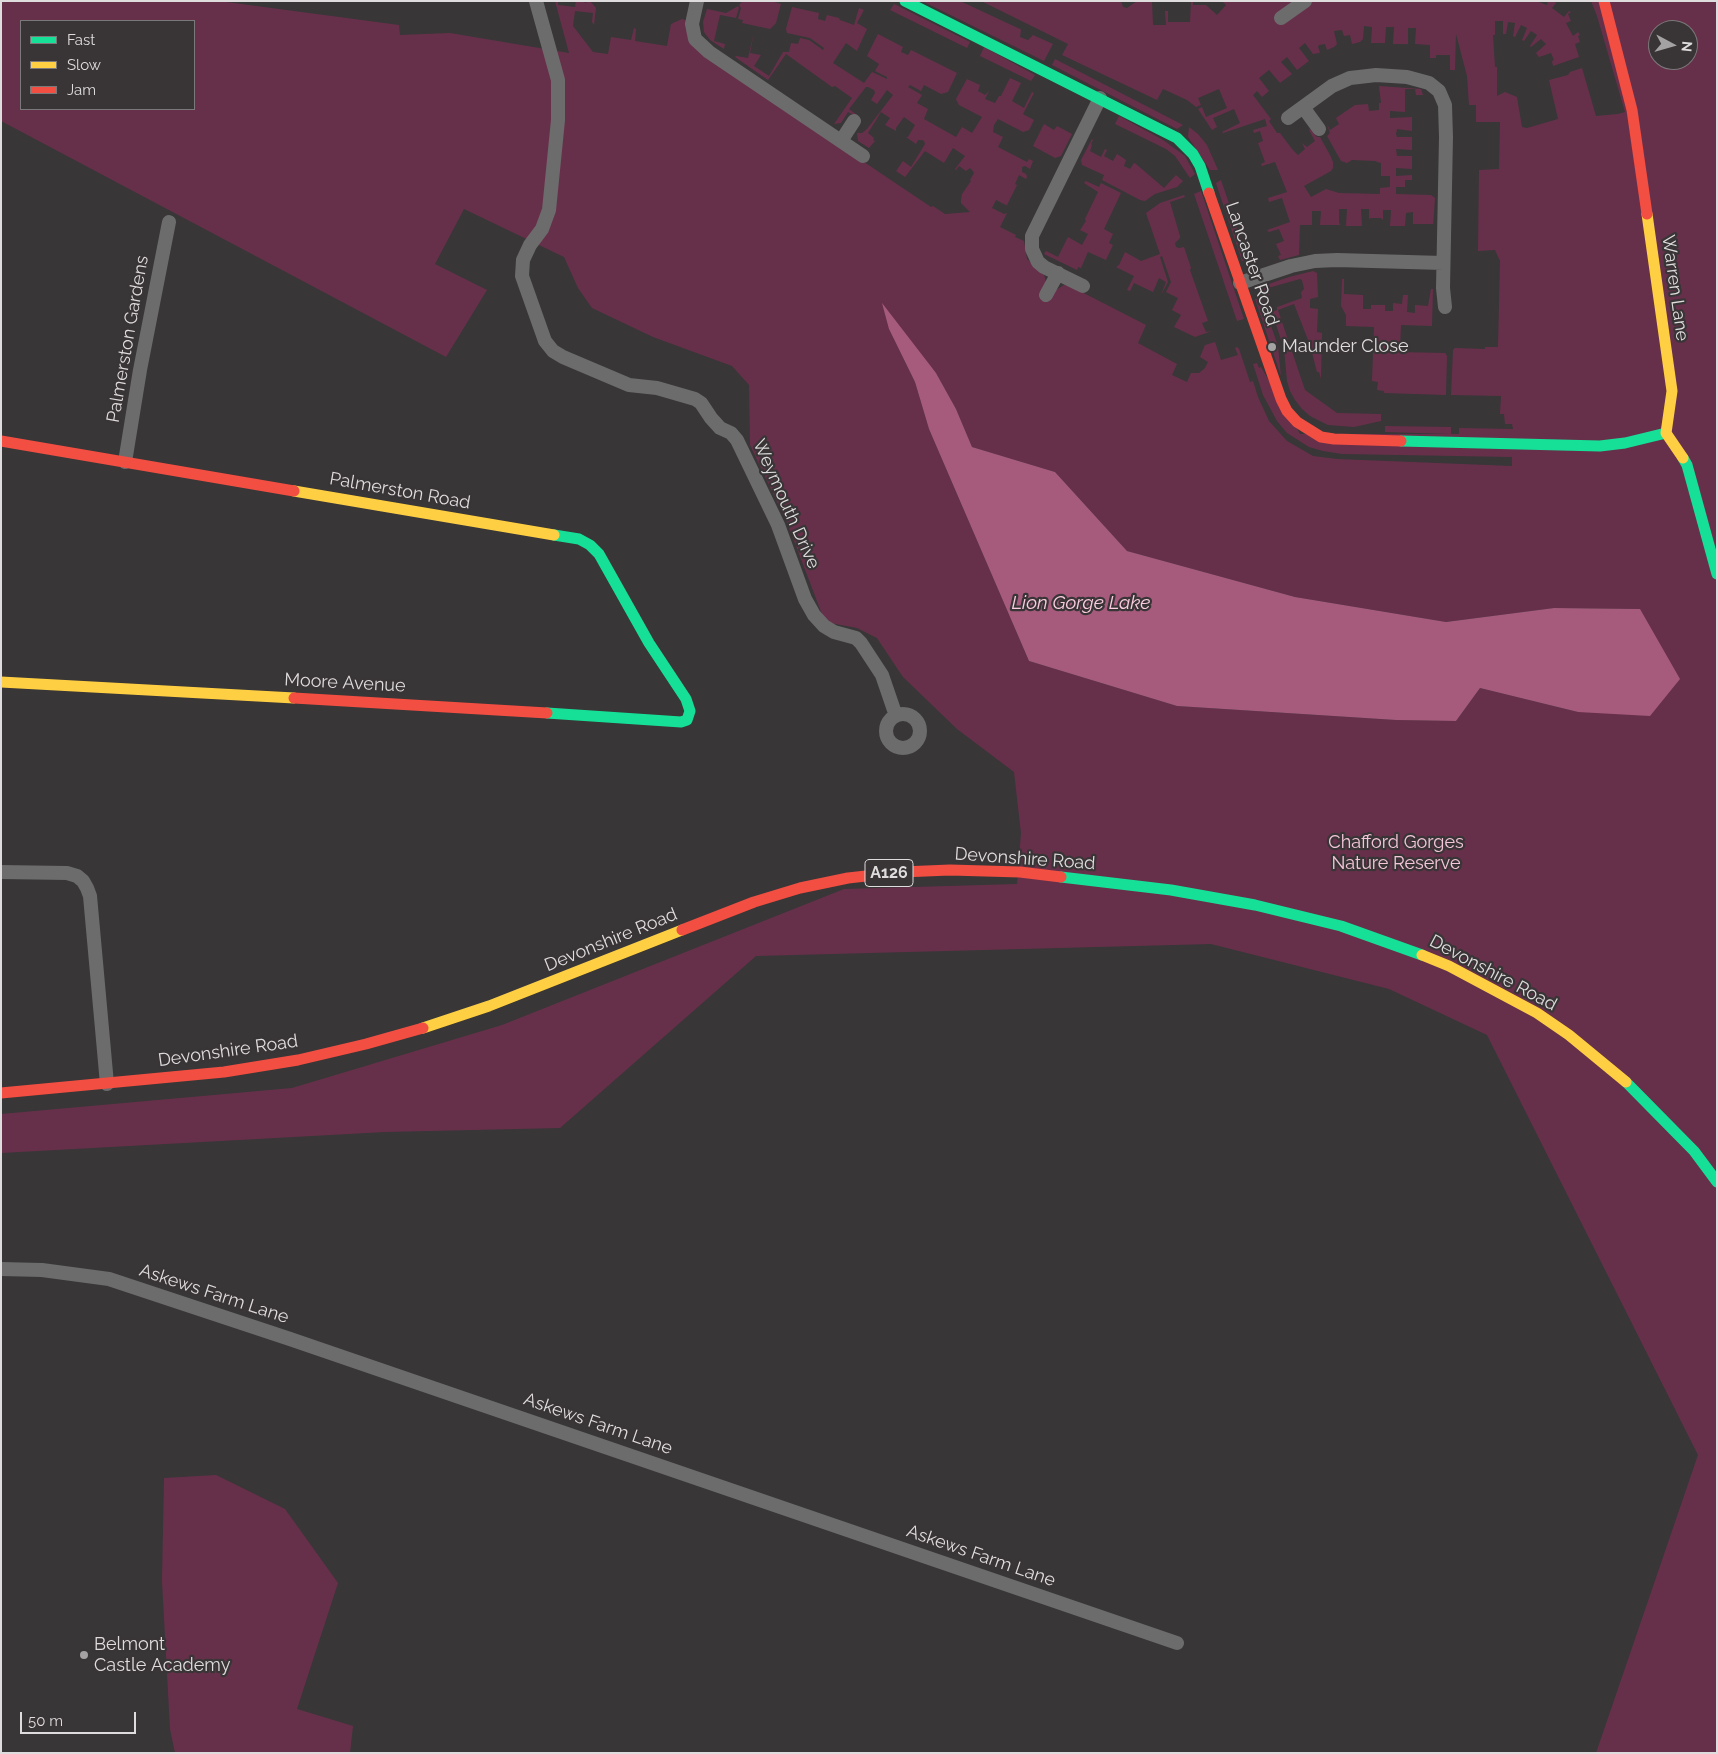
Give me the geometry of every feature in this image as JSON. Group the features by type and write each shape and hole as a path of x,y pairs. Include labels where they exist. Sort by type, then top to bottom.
{"street":[{"name":"Weymouth Drive","path":"536,1 558,80 558,120 549,210 542,229 530,245 523,260 522,276 545,341 563,357 629,385 657,388 695,399 701,403 710,418 720,428 731,433 737,440 778,525 805,599 814,615 824,626 834,632 856,638 861,643 882,675 896,716"},
{"path":"696,1 692,24 695,39 709,52 863,156"},
{"name":"Lancaster Road","path":"905,1 1177,138 1193,154 1200,166 1284,405 1297,422 1308,430 1320,436 1349,440 1600,446 1625,444 1666,433"},
{"path":"1281,18 1305,1"},
{"name":"Warren Lane","path":"1604,1 1632,110 1672,391 1666,433"},
{"path":"1288,118 1332,86 1350,78 1399,76 1429,83 1439,91 1445,105 1446,137 1443,262 1445,307"},
{"path":"1083,286 1038,262 1032,249 1032,236 1100,98"},
{"path":"1303,107 1318,130"},
{"path":"841,140 854,121"},
{"name":"Palmerston Gardens","path":"125,462 140,370 169,222"},
{"path":"1240,282 1291,266 1315,261 1443,262"},
{"path":"1046,294 1058,273"},
{"path":"1666,433 1680,451 1687,465 1717,574"},
{"name":"Palmerston Road","path":"1,441 579,539 590,544 599,554 649,642 686,699 690,711 686,720"},
{"name":"Moore Avenue","path":"1,682 411,704 681,722 686,720"},
{"name":"Devonshire Road","path":"1,1093 224,1072 298,1060 366,1044 489,1006 754,902 800,888 848,878 902,872 950,870 1020,872 1171,890 1256,905 1341,926 1426,956 1512,999 1537,1013 1569,1035 1617,1073 1656,1111 1694,1151 1717,1182"},
{"path":"1,872 67,873 77,876 87,888 90,896 107,1084"},
{"name":"Askews Farm Lane","path":"1,1269 42,1270 109,1279 300,1342 1177,1643"}],"green space":[{"name":"Chafford Gorges Nature Reserve","path":"1,1 219,1 399,25 400,35 450,33 569,53 555,1 558,1 558,5 575,7 576,1 583,1 585,3 590,1 596,8 594,25 592,22 593,13 575,11 573,26 593,52 608,54 611,37 631,40 634,28 636,29 635,41 667,46 671,24 682,19 688,21 699,51 931,207 933,206 945,214 970,212 961,203 961,200 962,194 974,173 970,168 966,171 959,166 955,169 965,156 953,148 944,163 925,151 905,177 896,171 903,161 911,167 925,144 924,141 918,140 916,144 906,137 908,137 915,125 904,117 896,131 885,125 890,118 881,112 868,133 875,141 869,148 858,141 857,133 862,133 867,129 893,95 887,90 877,104 871,100 875,93 874,90 866,87 849,109 857,115 848,112 841,123 834,124 852,98 835,86 832,87 786,54 768,80 735,57 748,58 754,32 750,53 761,55 754,66 769,76 783,52 789,52 791,43 798,44 800,38 809,40 823,50 824,48 810,38 787,33 786,29 792,7 819,13 818,19 825,21 827,15 854,25 859,8 864,10 857,23 867,29 857,51 846,43 833,63 864,83 872,72 887,79 887,77 875,71 879,64 867,56 878,34 903,47 901,52 908,55 911,50 957,73 948,92 941,94 924,85 921,91 910,85 908,87 922,95 917,103 928,109 924,119 956,137 962,127 972,133 982,117 959,105 956,99 967,79 980,85 978,91 985,95 989,91 985,99 995,103 999,96 1001,96 1010,78 1021,83 1012,101 1024,108 1032,92 1034,93 1023,114 1034,120 1029,130 1023,132 998,119 994,125 993,132 1003,137 998,147 1027,162 1029,159 1033,161 1030,169 1025,166 1022,167 1022,172 1027,177 1026,179 1019,175 1008,206 996,200 992,208 1004,214 1007,213 1000,227 1024,241 1027,259 1044,274 1046,283 1056,290 1064,285 1070,286 1146,325 1138,343 1177,364 1172,375 1187,382 1191,373 1199,373 1205,368 1208,362 1200,357 1205,345 1215,342 1221,360 1238,355 1235,348 1237,347 1250,382 1253,381 1269,421 1287,441 1313,456 1337,459 1512,466 1512,457 1342,454 1309,447 1287,433 1277,421 1263,395 1253,364 1257,363 1259,368 1261,367 1300,434 1459,434 1459,428 1513,429 1512,424 1505,424 1504,414 1500,414 1501,396 1451,395 1453,350 1455,348 1485,349 1485,347 1498,347 1500,261 1495,250 1478,251 1479,170 1499,169 1500,122 1476,122 1476,105 1469,105 1467,76 1456,34 1455,70 1450,70 1450,55 1436,55 1436,58 1430,58 1430,45 1415,44 1416,28 1408,28 1408,44 1393,44 1394,27 1386,27 1385,43 1371,43 1372,27 1364,26 1363,39 1360,42 1352,44 1350,35 1344,36 1342,30 1334,31 1337,44 1334,47 1327,50 1325,44 1319,45 1319,53 1313,54 1305,43 1299,48 1309,61 1297,70 1287,57 1281,62 1292,74 1280,83 1269,70 1259,78 1269,91 1262,97 1257,91 1253,95 1271,119 1269,121 1277,133 1280,133 1298,155 1305,149 1302,143 1307,147 1315,141 1310,129 1317,137 1320,137 1330,155 1333,162 1331,171 1304,186 1311,197 1326,189 1339,193 1380,194 1380,188 1390,187 1390,176 1381,176 1381,163 1376,161 1352,160 1347,163 1341,161 1327,136 1330,133 1327,124 1330,130 1339,124 1336,118 1355,105 1368,104 1369,111 1379,110 1379,103 1381,103 1379,86 1421,89 1423,95 1416,95 1415,89 1405,89 1405,112 1390,111 1390,118 1412,117 1412,131 1397,129 1396,134 1397,137 1412,137 1412,150 1396,149 1397,156 1412,156 1412,169 1396,168 1396,176 1412,175 1412,180 1405,180 1405,187 1396,187 1396,194 1431,195 1435,198 1433,227 1433,224 1413,224 1413,212 1406,213 1405,226 1390,226 1391,210 1383,210 1383,220 1381,218 1369,219 1369,209 1361,209 1362,226 1346,226 1347,209 1339,209 1340,225 1320,225 1321,211 1312,211 1312,225 1300,225 1299,255 1280,260 1278,256 1281,255 1276,244 1284,241 1279,229 1269,232 1267,230 1290,222 1282,198 1269,202 1268,198 1287,192 1275,162 1262,166 1261,164 1265,162 1258,143 1263,141 1260,131 1254,133 1253,130 1267,126 1265,119 1223,133 1240,123 1234,109 1213,118 1217,127 1212,130 1198,109 1202,107 1206,117 1227,108 1219,89 1198,98 1201,105 1196,107 1187,100 1163,89 1157,100 1062,55 1068,44 981,1 1121,1 1123,7 1127,8 1137,1 1152,1 1153,25 1166,25 1165,11 1168,11 1168,22 1190,22 1191,1 1193,1 1193,5 1206,5 1217,15 1226,5 1222,1 1536,1 1547,5 1548,1 1554,1 1556,3 1552,8 1564,17 1569,11 1571,12 1568,14 1571,21 1566,23 1573,36 1578,32 1580,35 1578,36 1580,42 1575,44 1579,57 1553,66 1552,61 1554,60 1551,53 1539,57 1536,53 1546,44 1541,39 1530,46 1537,35 1531,31 1524,41 1522,40 1527,28 1521,25 1515,37 1513,36 1515,23 1508,22 1506,34 1503,34 1503,21 1495,21 1495,35 1493,35 1495,67 1497,67 1497,96 1505,92 1517,97 1522,127 1527,128 1558,119 1549,80 1568,75 1570,72 1582,68 1596,116 1625,112 1591,1 1717,1 1717,1753 1596,1753 1698,1455 1487,1035 1389,989 1211,944 756,956 560,1128 385,1132 1,1153 1,1114 292,1088 502,1025 844,889 1017,884 1021,833 1014,772 957,729 903,677 877,638 857,628 825,622 788,525 750,445 749,385 732,366 653,337 592,308 578,288 564,257 464,209 435,264 487,290 446,357 1,121","holes":["889,329 936,373 956,409 972,447 1055,472 1127,551 1295,597 1446,622 1554,608 1640,609 1578,712 1480,688 1456,721 1396,720 1177,706 1029,661 929,429 915,382"]},
{"path":"743,1 771,1 781,4 776,23 770,29 742,23 743,20 738,19 741,8 739,5"},
{"path":"922,1 960,1 1020,29 1020,37 1028,40 1033,35 1053,44 1044,61"},
{"path":"894,4 970,42 967,48 890,10"},
{"path":"738,6 736,18 720,15 714,41 725,44 724,49 710,40 704,32 703,22 707,9 726,13"},
{"path":"984,47 1035,75 1031,81 980,56"},
{"path":"1055,59 1183,125 1177,129 1052,65"},
{"path":"1119,116 1163,140 1185,156 1195,174 1190,178 1175,156 1166,149 1115,124"},
{"path":"1044,124 1054,130 1057,126 1072,134 1061,156 1055,158 1033,146"},
{"path":"1189,127 1207,145 1218,170 1210,170 1188,137"},
{"path":"1092,139 1090,151 1101,157 1105,149 1107,150 1104,156 1113,161 1117,154 1126,160 1124,166 1130,169 1134,163 1136,164 1164,188 1176,175 1183,181 1177,187 1155,194 1145,201 1140,200 1102,180 1104,175 1082,165 1081,160"},
{"path":"1221,180 1248,259 1242,261 1216,183"},
{"path":"1086,181 1099,187 1101,183 1121,193 1104,229 1113,234 1109,243 1113,245 1106,260 1088,252 1081,268 1078,267 1077,270 1044,254 1046,251 1058,257 1068,237 1082,245 1088,234 1080,230 1086,221 1085,219 1098,192 1084,183"},
{"path":"1201,191 1244,319 1237,321 1194,194"},
{"path":"1184,195 1185,197 1170,202 1180,236 1175,243 1176,247 1184,247 1208,321 1202,323 1206,332 1212,331 1195,337 1174,327 1181,315 1172,310 1178,298 1166,292 1171,282 1162,256 1160,257 1168,282 1161,295 1166,282 1159,278 1153,292 1134,283 1130,291 1127,290 1134,276 1116,267 1119,265 1125,252 1141,261 1160,254 1146,213 1160,203"},
{"path":"1313,271 1317,273 1318,297 1310,299 1310,308 1318,309 1317,332 1322,333 1321,379 1294,304 1278,310 1305,390 1337,413 1381,414 1381,421 1354,427 1328,425 1310,416 1302,409 1290,391 1287,381 1284,349 1272,312 1277,310 1277,307 1302,298 1301,292 1304,289 1302,280 1268,288 1270,295 1266,296 1263,286"},
{"path":"1342,279 1344,279 1344,294 1363,295 1363,309 1371,309 1371,305 1385,305 1385,311 1393,311 1393,303 1402,304 1403,295 1408,295 1407,312 1415,313 1415,305 1428,306 1431,289 1433,289 1432,326 1401,325 1400,350 1397,350 1397,352 1445,353 1447,356 1446,395 1384,393 1384,391 1377,390 1378,382 1372,381 1374,327 1346,326 1346,315 1341,306"},
{"path":"1261,297 1278,346 1281,376 1255,299"},
{"path":"1385,426 1451,427 1451,434 1385,432"},
{"path":"216,1475 285,1509 338,1583 297,1709 353,1726 350,1753 175,1753 170,1729 162,1581 164,1478"}],"water":[{"name":"Lion Gorge Lake","path":"882,303 936,373 956,409 972,447 1055,472 1127,551 1295,597 1446,622 1554,608 1640,609 1680,679 1650,716 1578,712 1480,688 1456,721 1396,720 1177,706 1029,661 929,429 915,382 889,329"}],"traffic: fast":[{"path":"905,1 1177,138 1193,154 1200,166 1209,193"},
{"path":"1401,441 1600,446 1625,443 1666,433"},
{"path":"1683,458 1687,465 1717,574"},
{"path":"547,713 681,722 687,720 690,711 686,699 649,643 599,554 590,545 579,539 554,535"},
{"path":"1061,877 1171,890 1255,905 1341,926 1422,955"},
{"path":"1626,1082 1694,1151 1717,1182"}],"traffic: slow":[{"path":"1647,214 1672,391 1666,433 1683,458"},
{"path":"294,491 554,535"},
{"path":"1,682 294,698"},
{"path":"423,1028 489,1006 682,930"},
{"path":"1422,955 1449,966 1537,1013 1569,1035 1626,1082"}],"traffic: jam":[{"path":"1604,1 1632,110 1647,214"},
{"path":"1209,193 1281,399 1287,411 1297,422 1321,437 1401,441"},
{"path":"1,441 294,491"},
{"path":"294,698 547,713"},
{"path":"682,930 754,902 800,888 848,878 902,872 950,870 1020,872 1061,877"},
{"path":"1,1093 224,1072 298,1060 423,1028"}],"place":[{"name":"Maunder Close","path":"1272,347"},
{"name":"Belmont Castle Academy","path":"84,1655"}]}
